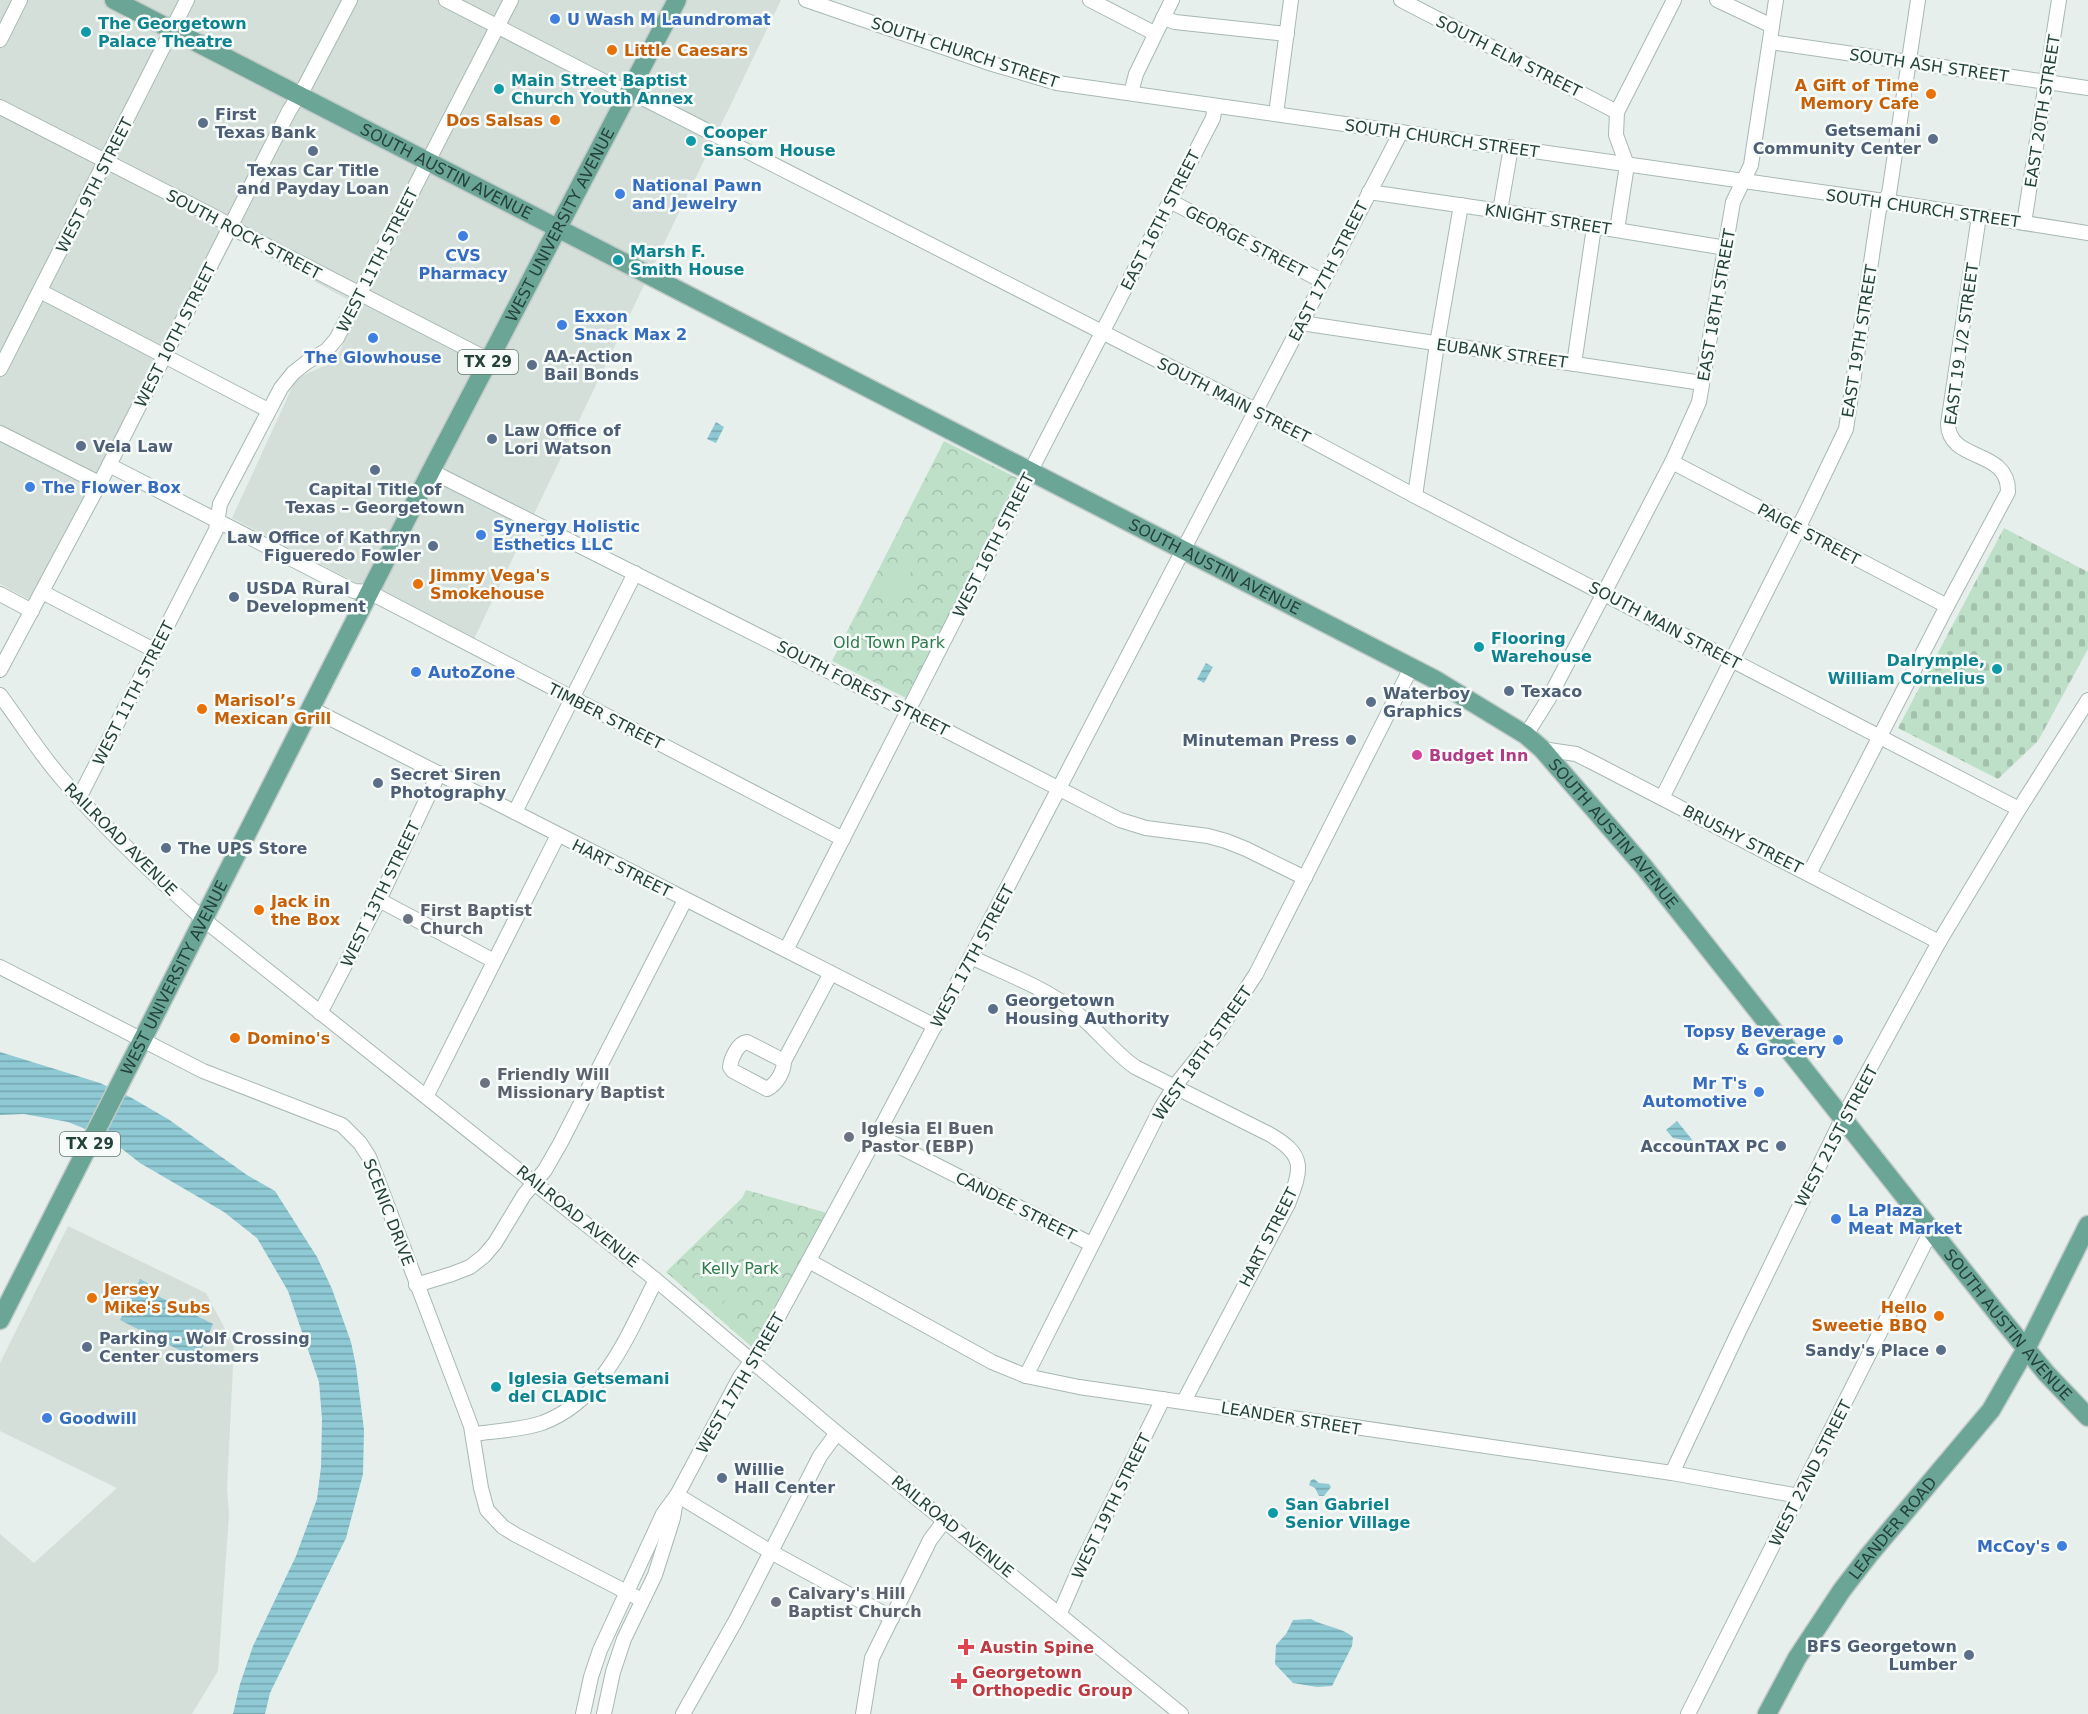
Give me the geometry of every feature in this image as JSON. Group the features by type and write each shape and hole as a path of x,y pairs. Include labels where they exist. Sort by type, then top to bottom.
{"main road":[{"name":"SOUTH AUSTIN AVENUE","path":"114,0 1411,668 1464,696 1526,735 1542,749 1644,867 2026,1349 2088,1417"},
{"name":"TX 29","path":"629,91 677,0"},
{"name":"WEST UNIVERSITY AVENUE","path":"0,1320 369,592 629,91"},
{"name":"LEANDER ROAD","path":"1767,1714 1797,1658 1842,1590 1991,1410 2026,1349 2088,1225"}],"street":[{"path":"0,40 20,0"},
{"name":"WEST 9TH STREET","path":"0,369 187,0"},
{"name":"WEST 10TH STREET","path":"0,670 109,465 289,111 350,0"},
{"name":"SOUTH MAIN STREET","path":"446,0 1255,410 1415,496 2019,809"},
{"name":"WEST 11TH STREET","path":"79,798 216,530 220,504 268,410 293,373 327,350 337,338 511,0"},
{"name":"SOUTH CHURCH STREET","path":"806,0 982,61 1057,83 1884,201 2088,233"},
{"path":"1090,0 1154,33"},
{"path":"1131,93 1136,74 1154,33 1172,0"},
{"path":"1276,114 1291,0"},
{"name":"SOUTH ELM STREET","path":"1401,0 1617,111"},
{"path":"1617,230 1627,165 1616,135 1617,111 1674,0"},
{"path":"1717,0 1772,26"},
{"name":"EAST 18TH STREET","path":"1604,593 1672,462 1699,402 1733,202 1751,165 1776,0"},
{"name":"EAST 19TH STREET","path":"1732,660 1846,429 1879,209 1888,194 1918,0"},
{"name":"EAST 20TH STREET","path":"2024,223 2059,0"},
{"path":"1163,18 1174,22 1287,34"},
{"name":"SOUTH ASH STREET","path":"1770,42 2088,88"},
{"name":"EAST 16TH STREET","path":"1102,332 1213,118 1215,106"},
{"name":"SOUTH ROCK STREET","path":"0,107 219,219 359,295 489,360"},
{"name":"EAST 17TH STREET","path":"1255,410 1401,132"},
{"path":"1500,210 1511,147"},
{"name":"KNIGHT STREET","path":"1369,192 1500,210 1726,248"},
{"name":"GEORGE STREET","path":"1170,201 1322,281"},
{"path":"1415,496 1437,344 1461,205"},
{"name":"EAST 19 1/2 STREET","path":"1947,606 2008,492 2008,481 1998,465 1958,446 1948,433 1979,216"},
{"path":"1574,364 1594,226"},
{"path":"40,291 268,410"},
{"name":"EUBANK STREET","path":"1302,323 1702,383"},
{"name":"WEST 16TH STREET","path":"786,950 1102,332"},
{"name":"WEST 17TH STREET","path":"626,1592 663,1514 677,1495 722,1410 764,1343 877,1135 1255,410"},
{"path":"0,433 99,483"},
{"name":"PAIGE STREET","path":"1672,462 1947,606"},
{"name":"TIMBER STREET","path":"109,465 354,591 369,592 843,839"},
{"name":"SOUTH FOREST STREET","path":"431,471 1120,820 1146,828 1208,836 1226,841 1305,878"},
{"path":"515,812 635,573"},
{"path":"42,592 154,650"},
{"path":"1526,735 1549,698 1604,593"},
{"path":"0,594 32,611"},
{"path":"1809,874 1947,606"},
{"path":"1662,798 1732,660"},
{"name":"WEST 18TH STREET","path":"1026,1376 1161,1108 1238,1004 1305,878 1411,668"},
{"name":"RAILROAD AVENUE","path":"0,695 61,778 79,798 140,863 203,919 536,1182 837,1433 1182,1714"},
{"name":"WEST 21ST STREET","path":"1672,1473 1842,1119 1939,942 2088,700"},
{"name":"HART STREET","path":"310,708 935,1026"},
{"name":"BRUSHY STREET","path":"1542,749 1576,754 1939,942"},
{"name":"WEST 13TH STREET","path":"320,1013 379,900 439,773"},
{"path":"427,1095 558,835"},
{"path":"379,900 494,961"},
{"path":"416,1285 470,1267 495,1243 524,1195 536,1182 561,1142 686,900"},
{"name":"HART STREET","path":"971,957 1040,989 1068,1006 1123,1058 1174,1088 1284,1143 1295,1156 1298,1177 1288,1204 1184,1401"},
{"name":"SCENIC DRIVE","path":"0,967 203,1071 332,1120 351,1133 369,1157 474,1434 484,1499 488,1510 495,1520 516,1535 642,1600"},
{"path":"784,1061 831,973"},
{"name":"CANDEE STREET","path":"877,1135 1091,1244"},
{"name":"WEST 22ND STREET","path":"1688,1714 1931,1231"},
{"name":"LEANDER STREET","path":"809,1261 973,1352 1026,1376 1079,1387 1672,1473 1798,1496"},
{"path":"474,1434 524,1427 542,1422 573,1407 599,1382 656,1280"},
{"name":"WEST 19TH STREET","path":"1060,1613 1080,1567 1163,1399"},
{"path":"683,1714 736,1620 820,1456 837,1433"},
{"path":"677,1495 771,1552 892,1618"},
{"name":"WEST 17TH STREET","path":"642,1600 655,1575 673,1518 677,1495"},
{"path":"863,1714 872,1658 930,1540 945,1520"},
{"path":"583,1714 600,1650 626,1592"},
{"path":"604,1714 613,1672 624,1639 642,1600"}],"shaded area":[{"path":"0,0 781,0 472,643 232,518 296,379 336,360 360,306 234,238 43,607 0,584"},
{"path":"68,1226 206,1293 234,1346 227,1489 229,1514 218,1671 192,1714 0,1714 0,1534 34,1563 117,1488 0,1431 0,1363"}],"green space":[{"name":"Old Town Park","path":"944,441 1017,478 908,699 832,661"},
{"path":"2004,528 2088,572 2088,649 2038,741 1998,779 1898,728"},
{"path":"895,562 911,571 895,601 878,591"},
{"name":"Kelly Park","path":"746,1190 827,1213 753,1348 666,1272 742,1198"},
{"path":"732,1291 741,1298 731,1312 722,1305"}],"water":[{"path":"716,422 724,427 716,443 707,439"},
{"path":"1206,663 1213,667 1204,683 1197,679"},
{"path":"0,1052 100,1083 130,1097 168,1119 247,1175 275,1191 317,1257 332,1289 351,1342 356,1366 364,1430 363,1474 346,1538 270,1693 265,1714 233,1714 253,1646 296,1556 317,1499 321,1467 322,1419 319,1382 288,1291 257,1238 224,1212 140,1163 108,1138 68,1122 24,1114 0,1115"},
{"path":"1677,1121 1694,1142 1673,1138 1666,1130"},
{"path":"140,1279 160,1290 158,1296 213,1324 197,1359 120,1320"},
{"path":"1314,1479 1319,1483 1329,1484 1331,1487 1324,1496 1319,1496 1315,1488 1309,1485"},
{"path":"1311,1619 1353,1637 1352,1646 1332,1686 1317,1687 1293,1683 1275,1664 1276,1645 1286,1634 1293,1620"}],"place":[{"name":"U Wash M Laundromat","path":"555,19"},
{"name":"The Georgetown Palace Theatre","path":"86,32"},
{"name":"Little Caesars","path":"612,50"},
{"name":"Main Street Baptist Church Youth Annex","path":"499,89"},
{"name":"A Gift of Time Memory Cafe","path":"1931,94"},
{"name":"Dos Salsas","path":"555,120"},
{"name":"First Texas Bank","path":"203,123"},
{"name":"Getsemani Community Center","path":"1933,139"},
{"name":"Cooper Sansom House","path":"691,141"},
{"name":"Texas Car Title and Payday Loan","path":"313,151"},
{"name":"National Pawn and Jewelry","path":"620,194"},
{"name":"CVS Pharmacy","path":"463,236"},
{"name":"Marsh F. Smith House","path":"618,260"},
{"name":"Exxon Snack Max 2","path":"562,325"},
{"name":"The Glowhouse","path":"373,338"},
{"name":"AA-Action Bail Bonds","path":"532,365"},
{"name":"Law Office of Lori Watson","path":"492,439"},
{"name":"Vela Law","path":"81,446"},
{"name":"Capital Title of Texas – Georgetown","path":"375,470"},
{"name":"The Flower Box","path":"30,487"},
{"name":"Synergy Holistic Esthetics LLC","path":"481,535"},
{"name":"Law Office of Kathryn Figueredo Fowler","path":"433,546"},
{"name":"Jimmy Vega's Smokehouse","path":"418,584"},
{"name":"USDA Rural Development","path":"234,597"},
{"name":"Flooring Warehouse","path":"1479,647"},
{"name":"Dalrymple, William Cornelius","path":"1997,669"},
{"name":"AutoZone","path":"416,672"},
{"name":"Texaco","path":"1509,691"},
{"name":"Waterboy Graphics","path":"1371,702"},
{"name":"Marisol’s Mexican Grill","path":"202,709"},
{"name":"Minuteman Press","path":"1351,740"},
{"name":"Budget Inn","path":"1417,755"},
{"name":"Secret Siren Photography","path":"378,783"},
{"name":"The UPS Store","path":"166,848"},
{"name":"Jack in the Box","path":"259,910"},
{"name":"First Baptist Church","path":"408,919"},
{"name":"Georgetown Housing Authority","path":"993,1009"},
{"name":"Domino's","path":"235,1038"},
{"name":"Topsy Beverage & Grocery","path":"1838,1040"},
{"name":"Friendly Will Missionary Baptist","path":"485,1083"},
{"name":"Mr T's Automotive","path":"1759,1092"},
{"name":"Iglesia El Buen Pastor (EBP)","path":"849,1137"},
{"name":"AccounTAX PC","path":"1781,1146"},
{"name":"La Plaza Meat Market","path":"1836,1219"},
{"name":"Jersey Mike's Subs","path":"92,1298"},
{"name":"Hello Sweetie BBQ","path":"1939,1316"},
{"name":"Parking - Wolf Crossing Center customers","path":"87,1347"},
{"name":"Sandy's Place","path":"1941,1350"},
{"name":"Iglesia Getsemani del CLADIC","path":"496,1387"},
{"name":"Goodwill","path":"47,1418"},
{"name":"Willie Hall Center","path":"722,1478"},
{"name":"San Gabriel Senior Village","path":"1273,1513"},
{"name":"McCoy's","path":"2062,1546"},
{"name":"Calvary's Hill Baptist Church","path":"776,1602"},
{"name":"Austin Spine","path":"966,1647"},
{"name":"BFS Georgetown Lumber","path":"1969,1655"},
{"name":"Georgetown Orthopedic Group","path":"959,1681"}]}
